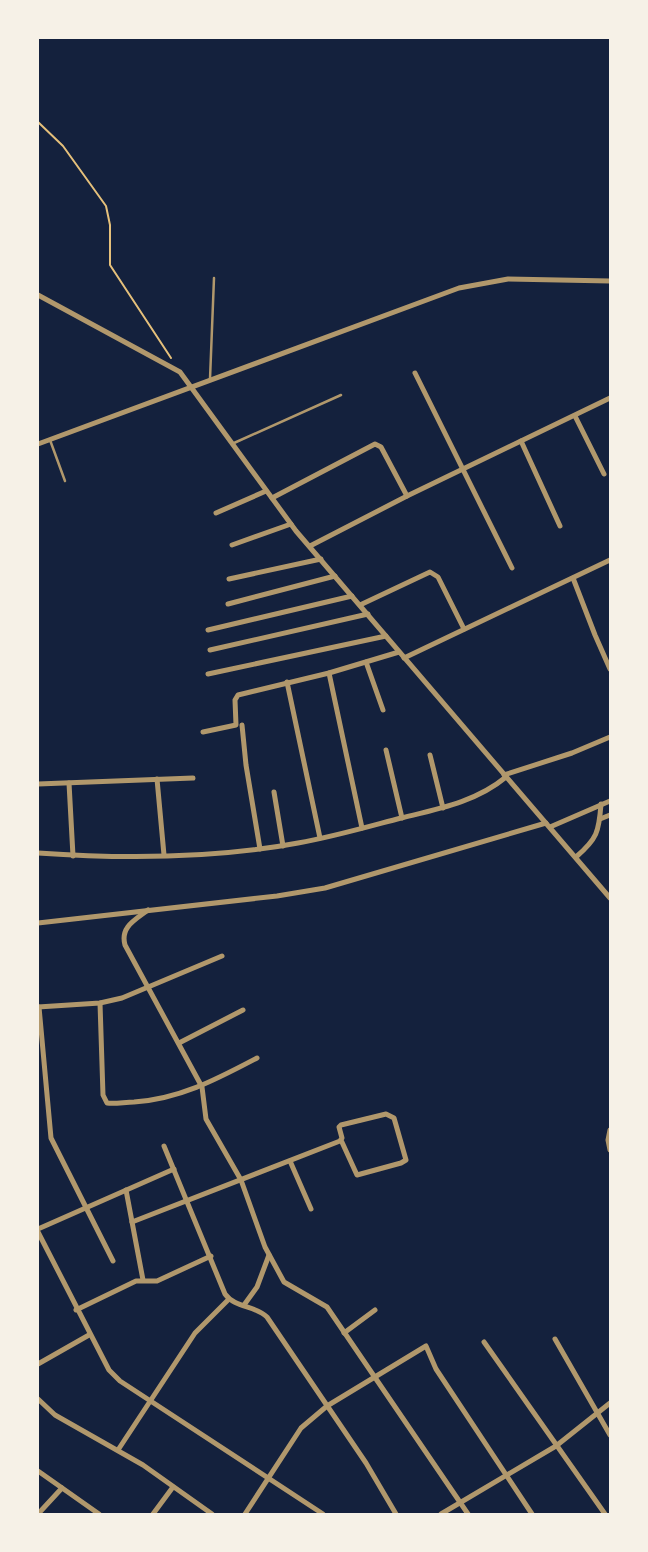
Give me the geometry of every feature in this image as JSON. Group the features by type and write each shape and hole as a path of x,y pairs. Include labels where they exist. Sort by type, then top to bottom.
{"street":[{"path":"38,444 190,386 459,288 508,279 610,281"},
{"path":"38,295 180,372 291,524 610,898"},
{"path":"415,373 512,568"},
{"path":"310,546 407,496 610,398"},
{"path":"575,416 604,474"},
{"path":"521,442 560,526"},
{"path":"272,498 375,444 381,447 407,496"},
{"path":"216,513 266,491"},
{"path":"232,545 291,524"},
{"path":"229,579 320,559"},
{"path":"404,658 610,560"},
{"path":"360,605 430,572 438,577 464,629"},
{"path":"228,604 335,576"},
{"path":"573,578 610,669"},
{"path":"208,630 352,596"},
{"path":"210,650 368,614"},
{"path":"208,674 386,636"},
{"path":"203,732 236,725 236,700 238,694 329,673 399,652"},
{"path":"366,662 383,710"},
{"path":"329,673 362,828"},
{"path":"287,682 320,838"},
{"path":"242,725 246,766 260,849"},
{"path":"38,853 73,856 216,854 283,846 443,808 479,795 505,776 572,753 610,737"},
{"path":"386,750 402,818"},
{"path":"430,755 443,808"},
{"path":"38,784 193,778"},
{"path":"157,779 164,855"},
{"path":"69,783 73,856"},
{"path":"274,792 283,846"},
{"path":"38,922 277,896 325,888 548,825 610,801"},
{"path":"576,857 596,838 601,804"},
{"path":"600,819 610,815"},
{"path":"148,910 129,924 124,931 123,938 147,988 202,1086 206,1119 241,1180 269,1255 284,1282 324,1305 468,1514"},
{"path":"113,1262 48,1129 38,1007 100,1003 122,998 222,956"},
{"path":"100,1003 103,1096 107,1102 150,1101 202,1086 257,1058"},
{"path":"179,1042 243,1010"},
{"path":"389,1114 394,1118 406,1160 401,1164 357,1175 354,1173 341,1140 339,1130 341,1125 389,1114"},
{"path":"610,1130 608,1140 610,1150"},
{"path":"132,1222 341,1140"},
{"path":"164,1146 229,1300 262,1312 267,1317 366,1463 396,1514"},
{"path":"290,1161 311,1209"},
{"path":"174,1169 38,1230 89,1334 109,1370 120,1381 323,1514"},
{"path":"126,1190 143,1280"},
{"path":"244,1305 257,1287 269,1255"},
{"path":"76,1310 136,1281 158,1281 211,1256"},
{"path":"118,1450 195,1333 229,1300"},
{"path":"344,1333 375,1310"},
{"path":"38,1364 89,1334"},
{"path":"555,1340 610,1435"},
{"path":"484,1342 605,1514"},
{"path":"245,1514 301,1428 327,1406 373,1376 426,1346 436,1369 532,1514"},
{"path":"38,1399 55,1415 143,1465 212,1514"},
{"path":"441,1514 556,1446 610,1403"},
{"path":"38,1471 99,1514"},
{"path":"153,1514 174,1487"},
{"path":"38,1514 62,1488"},
{"path":"88,1514 92,1510"}],"lane":[{"path":"210,379 214,278"},
{"path":"232,444 341,395"},
{"path":"50,439 65,481"}],"path":[{"path":"38,122 63,146 106,206 110,225 110,265 156,332 180,372"}]}
